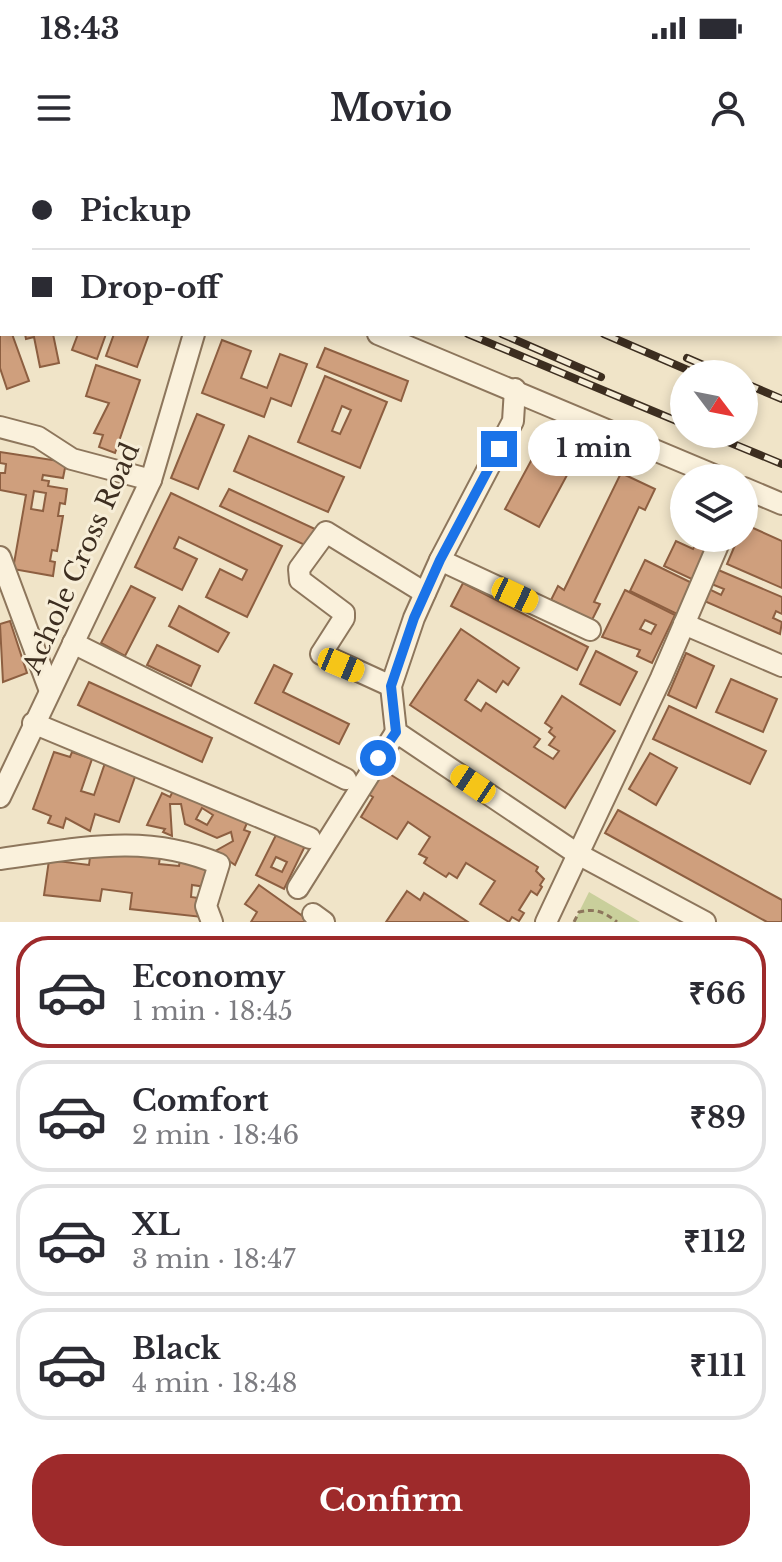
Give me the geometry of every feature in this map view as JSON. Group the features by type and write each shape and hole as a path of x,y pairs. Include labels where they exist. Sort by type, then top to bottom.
{"street":[{"name":"Achole Cross Road","path":"0,797 151,480 193,336"},
{"path":"383,336 689,464"},
{"path":"298,888 396,732 391,686 440,560 513,421 515,389"},
{"path":"0,427 38,437 72,459 151,480"},
{"path":"758,494 782,504"},
{"path":"391,686 321,654 344,618 344,613 300,580 299,569 326,532 425,593"},
{"path":"546,922 715,552"},
{"path":"0,557 4,580 50,691"},
{"path":"440,560 590,630"},
{"path":"684,624 782,666"},
{"path":"73,643 346,779"},
{"path":"33,723 310,838"},
{"path":"396,732 576,853 705,922"},
{"path":"0,859 116,844 157,844 219,864 206,906 212,922"}],"path":[{"path":"574,922 579,912 592,909 604,912 617,922"}],"green space":[{"path":"589,892 640,922 574,922"}],"building":[{"path":"0,336 13,336 29,381 7,389 0,368"},
{"path":"25,336 53,336 59,363 40,367 34,337 26,339"},
{"path":"77,336 105,336 97,359 72,350"},
{"path":"113,336 148,336 137,367 106,356"},
{"path":"222,340 251,351 241,378 267,388 280,354 307,364 291,406 271,398 264,417 202,393"},
{"path":"325,348 408,381 401,401 317,367"},
{"path":"96,365 140,380 115,453 99,447 103,435 94,433 109,403 86,396"},
{"path":"325,376 387,402 360,468 298,442","holes":["342,406 351,410 340,434 332,431"]},
{"path":"197,414 224,425 198,489 171,478"},
{"path":"545,435 579,453 539,527 505,509"},
{"path":"249,436 344,477 328,512 234,471"},
{"path":"0,452 72,463 70,469 65,468 63,478 43,475 42,480 49,481 48,486 67,489 65,504 60,503 58,516 63,516 57,551 52,550 50,561 55,562 53,576 13,569 26,495 0,490 0,473 5,473 6,464 0,463","holes":["34,491 46,493 43,511 31,509"]},
{"path":"621,473 655,489 645,510 639,507 594,602 600,604 592,620 551,600 558,586 564,590"},
{"path":"229,489 315,529 307,546 220,506"},
{"path":"171,493 282,546 247,617 206,597 220,569 242,580 247,570 179,537 174,548 197,559 182,590 135,567"},
{"path":"758,530 782,541 782,588 727,564 732,552 758,552"},
{"path":"671,552 713,552 698,582 664,566"},
{"path":"645,560 694,584 679,615 630,591"},
{"path":"716,569 782,597 782,614 776,611 773,618 782,622 780,634 702,600 707,588 721,595 724,589 709,583"},
{"path":"463,583 588,647 577,670 451,606"},
{"path":"131,586 155,598 125,656 101,643"},
{"path":"625,590 675,615 652,663 637,656 640,650 602,637","holes":["645,620 656,625 651,634 640,629"]},
{"path":"179,606 229,633 218,652 169,626"},
{"path":"10,621 27,673 3,682 0,624"},
{"path":"461,629 519,668 508,685 503,681 496,692 478,680 465,700 481,711 486,703 540,739 534,747 553,759 559,751 549,745 555,737 549,732 552,728 545,723 562,696 615,731 565,808 410,705"},
{"path":"157,645 200,666 191,686 147,665"},
{"path":"596,651 637,672 620,705 580,684"},
{"path":"686,653 714,666 696,708 668,695"},
{"path":"274,665 292,674 283,692 349,724 339,744 255,703"},
{"path":"731,679 777,699 763,732 716,712"},
{"path":"89,682 212,738 202,762 78,705"},
{"path":"669,706 766,751 750,784 653,739"},
{"path":"54,752 70,757 72,752 92,759 81,791 94,795 105,763 136,774 119,822 95,814 90,831 66,818 63,828 48,823 51,816 33,809"},
{"path":"650,753 677,768 656,805 629,789"},
{"path":"380,768 538,867 536,871 544,879 540,885 542,887 537,895 531,891 519,910 524,913 519,921 512,917 509,922 480,904 495,881 466,863 457,878 449,873 446,877 424,863 427,858 419,854 430,837 408,822 397,839 361,817 373,797 365,792"},
{"path":"174,789 247,823 244,830 250,832 235,865 219,854 210,854 233,841 231,832 217,838 185,824 181,804 170,804 172,836 163,832 165,829 147,825 162,793 170,797","holes":["202,808 213,815 207,825 196,819"]},
{"path":"618,810 782,900 782,922 767,922 605,833"},
{"path":"278,831 306,844 284,889 256,875","holes":["276,857 287,862 282,872 271,867"]},
{"path":"91,849 160,857 159,864 179,866 180,860 209,863 206,887 192,885 191,897 205,899 202,917 130,909 132,893 102,889 100,901 44,895 49,860 89,865"},
{"path":"259,885 311,922 251,922 257,912 245,904"},
{"path":"407,891 420,900 424,893 468,922 386,922"}],"railway":[{"path":"473,336 670,418"},
{"path":"507,336 601,377"},
{"path":"609,336 670,362"},
{"path":"687,358 692,360"},
{"path":"758,389 782,399"},
{"path":"743,448 782,464"}],"route":[{"path":"378,758 396,732 391,686 414,618 440,560 499,449"}]}
